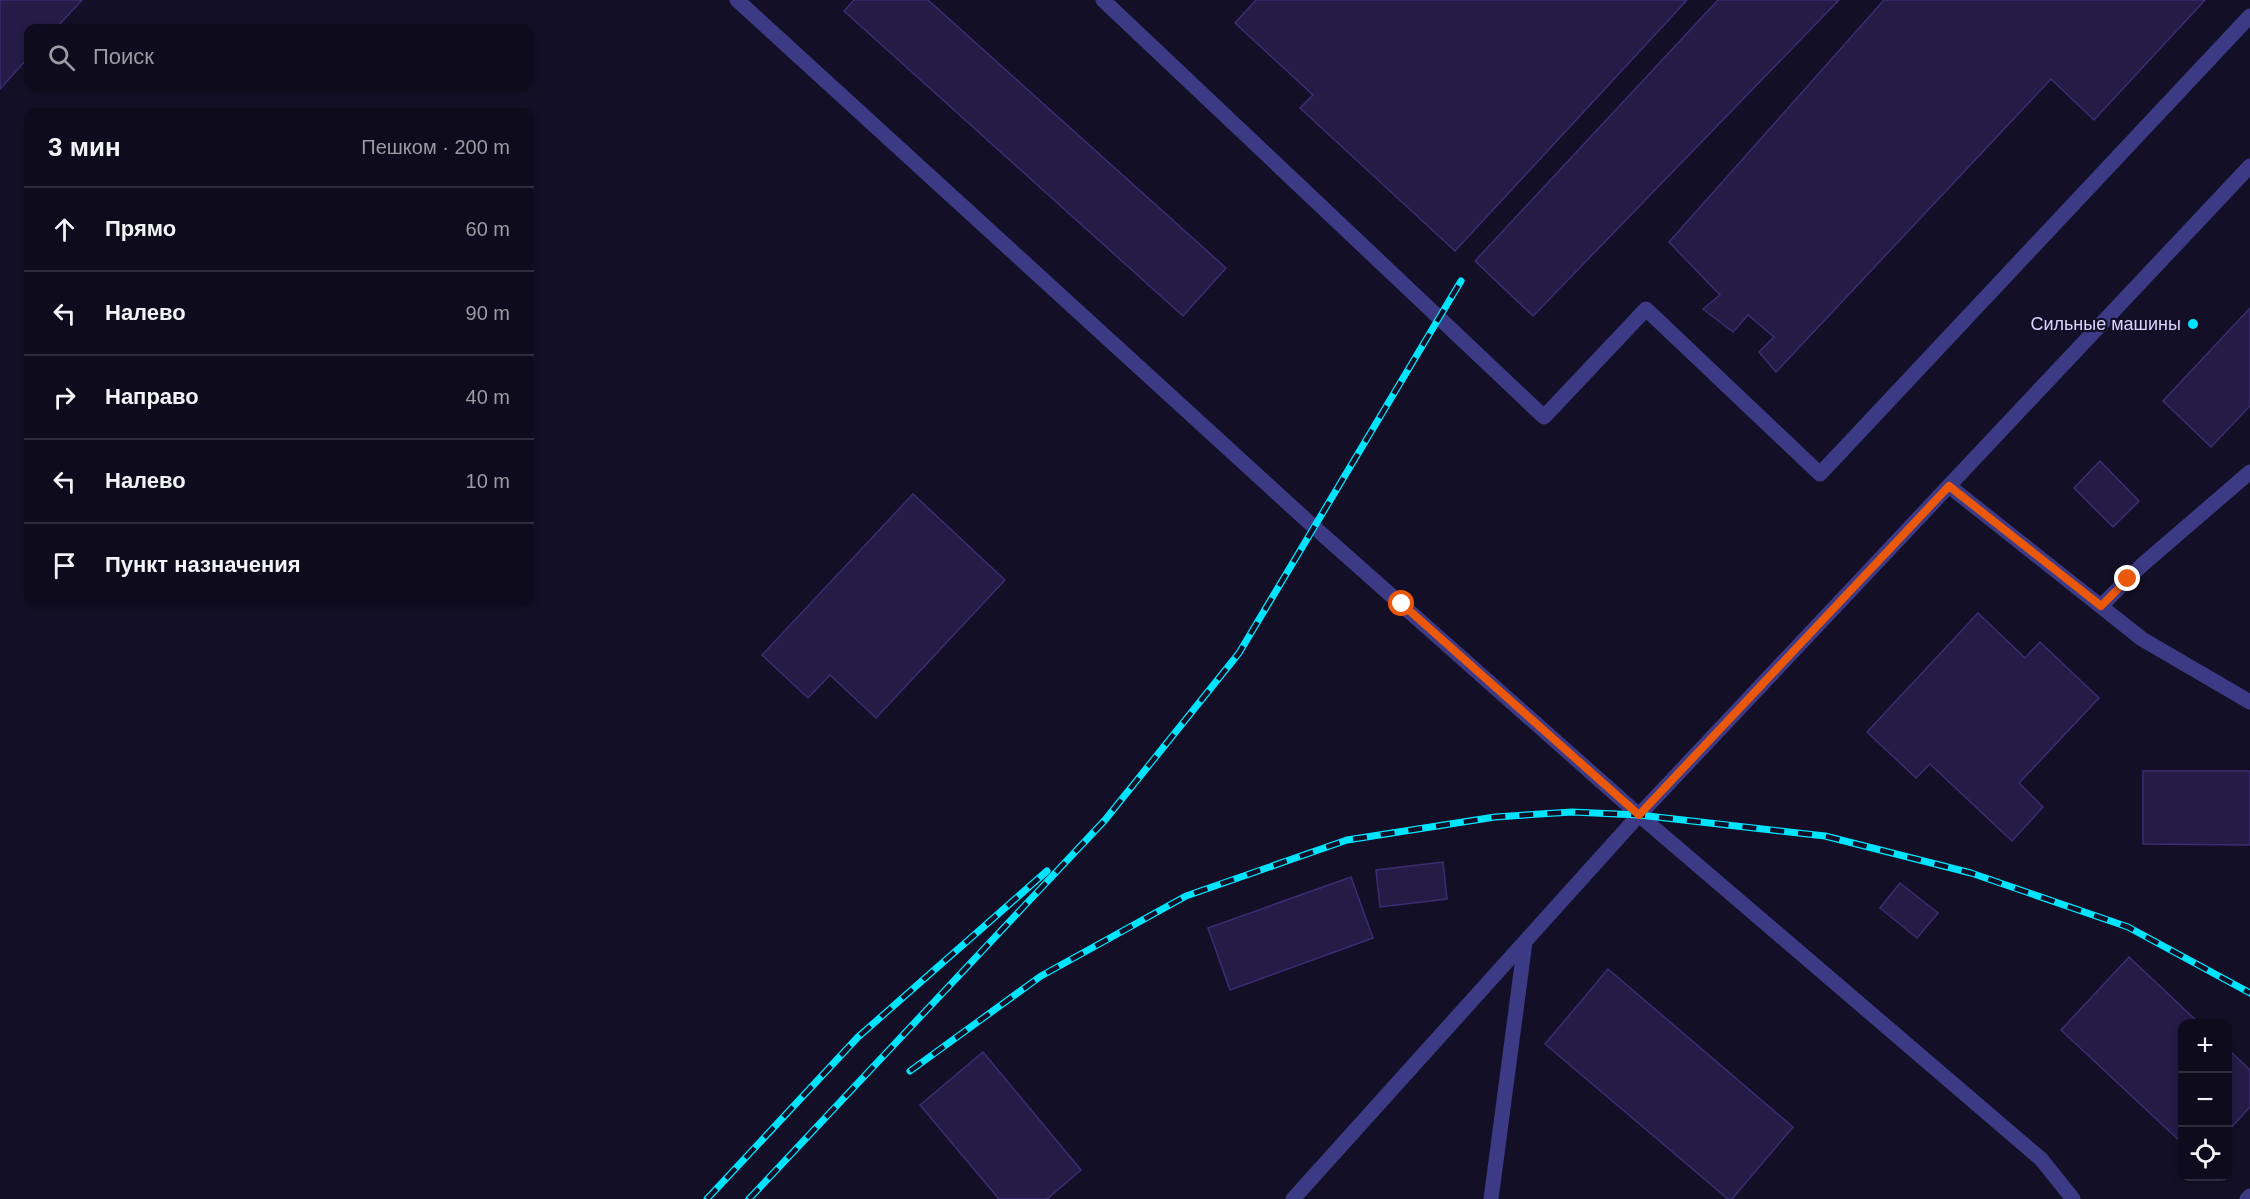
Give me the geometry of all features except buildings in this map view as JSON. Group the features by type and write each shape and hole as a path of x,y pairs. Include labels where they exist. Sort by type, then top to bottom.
{"street":[{"path":"737,0 1306,519 1639,815 2041,1160 2073,1199"},
{"path":"1103,0 1544,417 1646,309 1820,474 2250,16"},
{"path":"1293,1199 1639,815 2250,166"},
{"path":"2101,606 2142,565 2250,472"},
{"path":"1949,486 2142,639 2250,702"},
{"path":"1491,1199 1525,942"}],"railway":[{"path":"749,1199 1105,820 1239,653 1461,281"},
{"path":"910,1071 1041,976 1186,896 1347,840 1495,817 1572,812 1639,815 1825,836 1971,873 2128,927 2250,993"},
{"path":"707,1199 858,1037 1047,871"}],"place":[{"name":"Сильные машины","path":"2193,324"}],"route":[{"path":"1402,604 1639,815 1949,486 2101,606 2128,579"}]}
